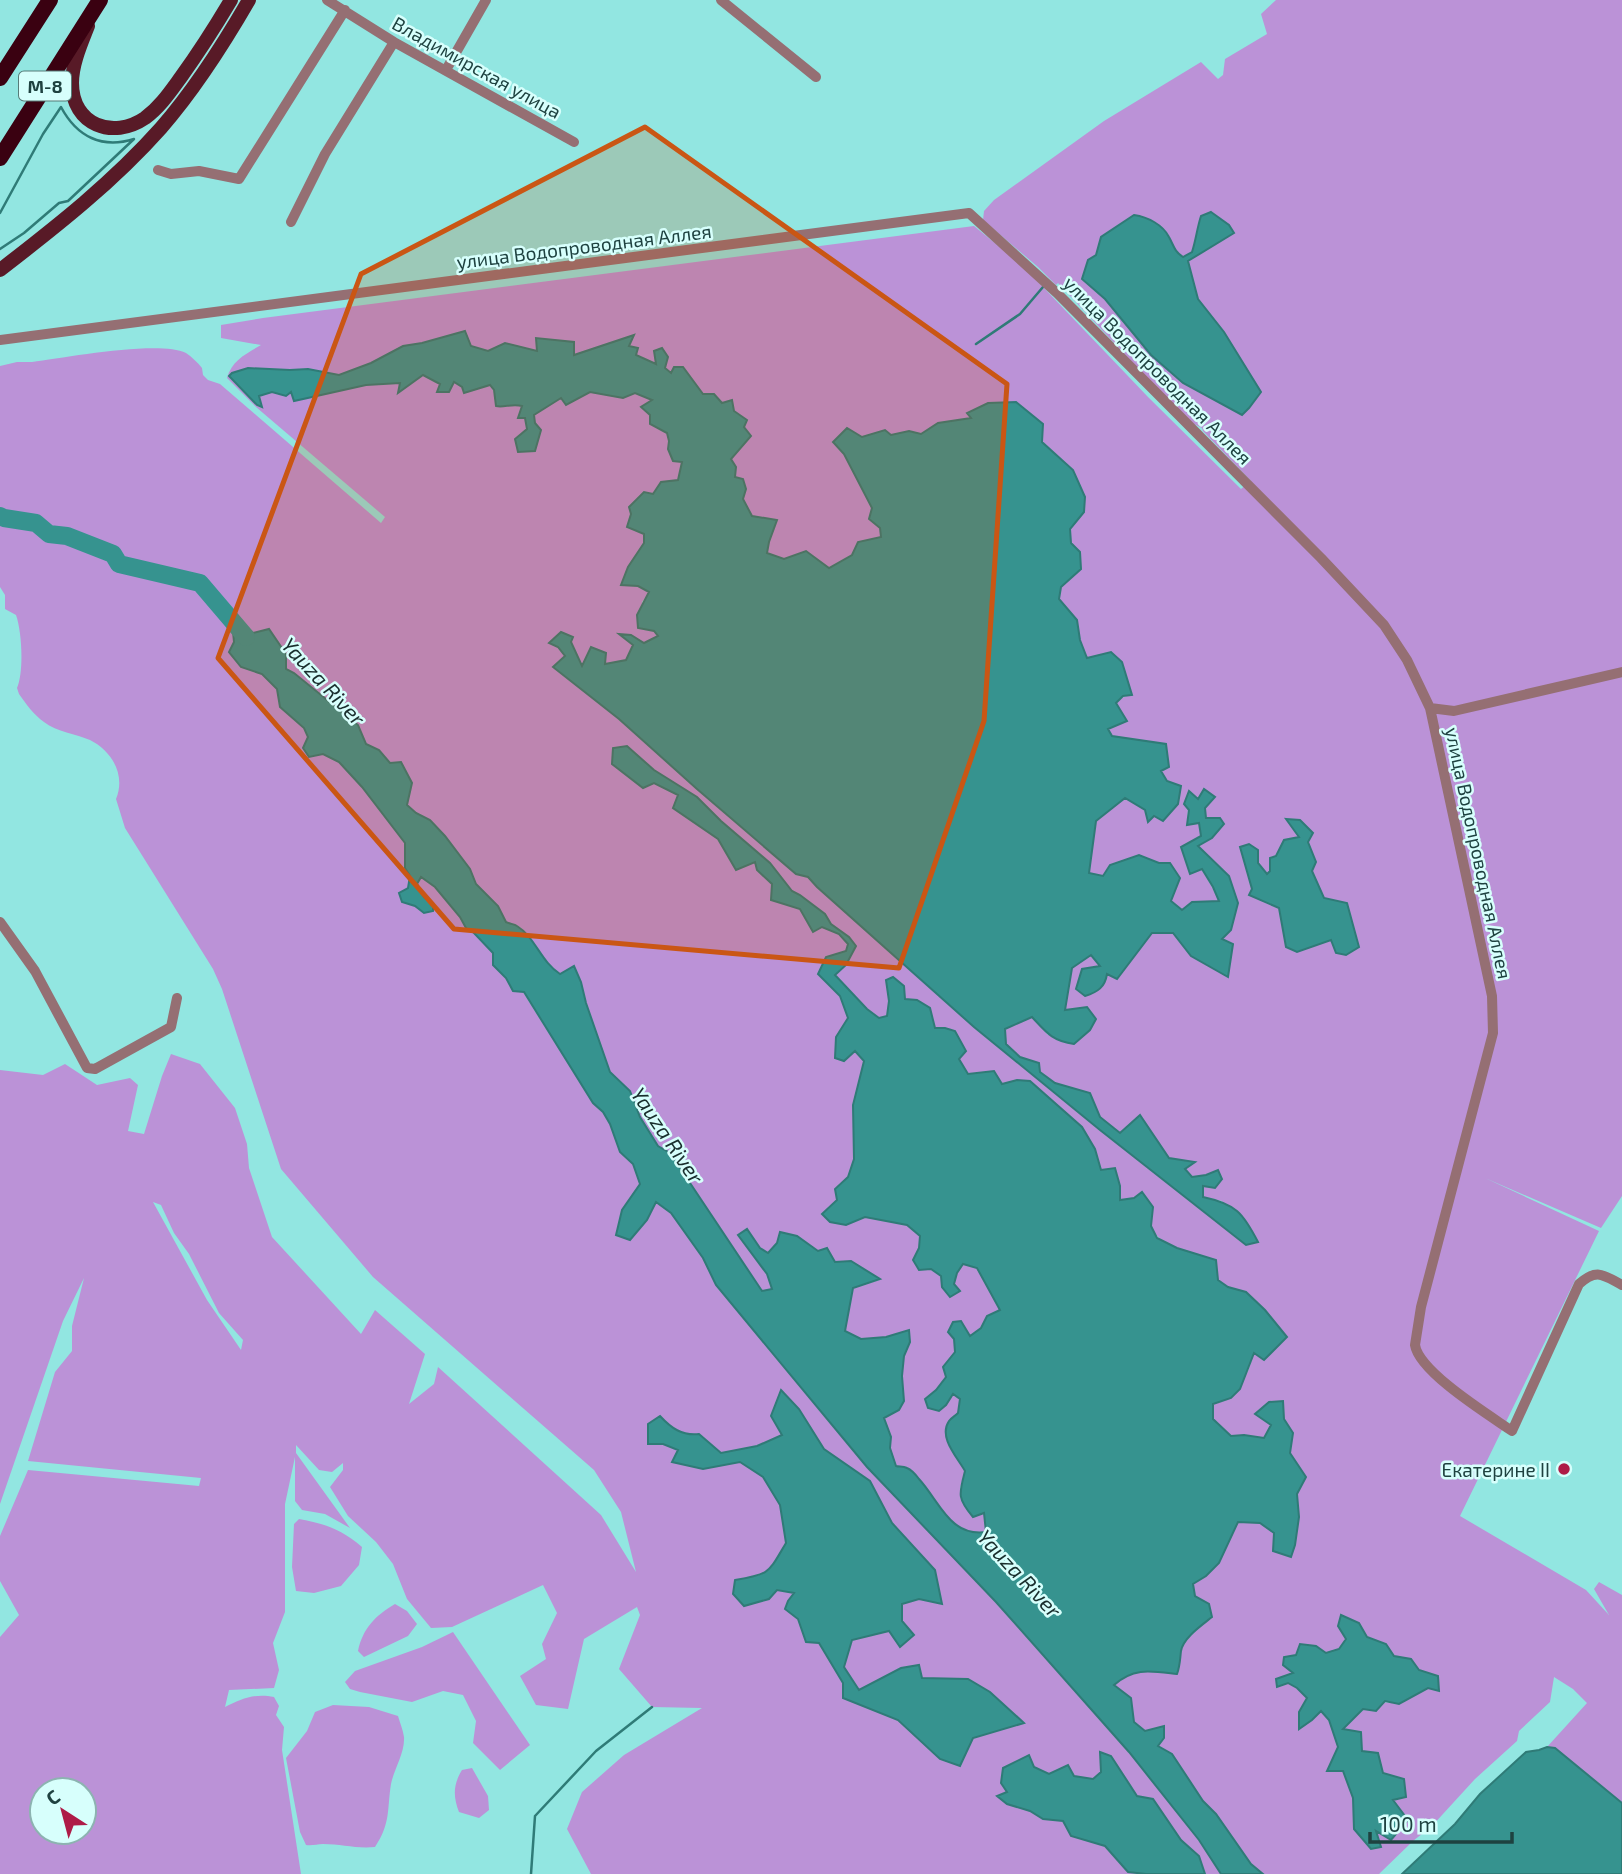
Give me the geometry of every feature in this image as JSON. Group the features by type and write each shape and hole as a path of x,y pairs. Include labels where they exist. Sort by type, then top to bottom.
{"highway":[{"name":"М-8","path":"0,78 50,0"},
{"name":"М-8","path":"0,158 100,0"}],"main road":[{"path":"91,15 73,69 75,99 79,110 96,125 108,129 121,128 147,117 159,105 192,62 231,0"},
{"path":"0,270 92,197 150,140 205,71 249,0"}],"street":[{"name":"Владимирская улица","path":"327,0 394,42 574,142"},
{"path":"446,70 486,0"},
{"path":"721,0 816,77"},
{"path":"158,170 171,174 199,171 239,179 345,10"},
{"path":"291,222 325,154 394,42"},
{"name":"улица Водопроводная Аллея","path":"4,338 970,213 1036,272 1321,558 1384,625 1407,660 1430,708 1489,983 1493,1032 1424,1295 1415,1345 1421,1360 1475,1406 1512,1431 1579,1284 1588,1275 1601,1274 1622,1285"},
{"path":"1430,708 1454,710 1622,672"},
{"path":"0,922 34,971 87,1068 95,1069 171,1027 177,998"}],"highlighted area":[{"path":"645,127 1007,384 984,721 899,968 454,929 218,658 361,274"}],"shaded area":[{"path":"1276,0 1622,0 1622,1196 1601,1228 1485,1178 1599,1231 1460,1516 1586,1590 1609,1615 1594,1589 1599,1582 1622,1595 1622,1803 1555,1748 1547,1747 1587,1703 1573,1689 1554,1677 1550,1702 1519,1731 1517,1741 1475,1779 1432,1826 1379,1874 1263,1874 1251,1864 1216,1814 1203,1801 1172,1754 1157,1746 1164,1726 1145,1731 1134,1722 1131,1698 1113,1685 1136,1673 1177,1674 1185,1642 1212,1617 1195,1597 1193,1584 1219,1563 1238,1522 1260,1523 1295,1545 1299,1517 1297,1494 1306,1477 1290,1453 1293,1433 1284,1419 1283,1401 1261,1418 1271,1425 1265,1438 1231,1436 1213,1419 1213,1404 1231,1398 1248,1371 1254,1353 1287,1338 1265,1310 1246,1292 1228,1287 1218,1280 1216,1260 1177,1248 1159,1238 1151,1223 1153,1207 1143,1192 1135,1198 1120,1200 1120,1186 1101,1171 1095,1149 1017,1080 1001,1084 980,1072 968,1075 945,1028 935,1028 886,980 889,1001 887,1016 879,1018 867,1009 835,974 846,965 849,937 831,924 825,914 792,891 770,863 697,797 654,770 627,746 654,783 678,795 673,808 718,839 736,870 755,861 757,870 772,884 771,900 800,909 822,926 839,934 848,944 846,951 826,957 848,1018 836,1037 864,1061 853,1105 854,1159 848,1177 835,1189 865,1217 907,1225 920,1236 922,1254 931,1268 941,1276 942,1287 954,1285 963,1264 977,1268 1000,1310 987,1316 974,1333 954,1339 956,1352 943,1367 946,1377 925,1399 946,1405 953,1394 960,1399 958,1413 946,1427 947,1440 965,1471 960,1488 984,1512 986,1533 962,1529 946,1516 914,1473 907,1468 896,1466 890,1448 891,1437 884,1418 899,1410 904,1401 902,1376 904,1356 910,1342 908,1330 886,1337 861,1339 845,1331 853,1288 879,1280 835,1262 797,1236 781,1232 777,1243 768,1253 738,1235 767,1274 772,1290 762,1291 670,1153 658,1146 640,1117 630,1091 610,1073 574,966 560,974 548,963 524,931 516,925 506,923 498,906 476,884 470,869 430,820 407,805 412,783 385,756 366,744 358,725 294,673 285,669 243,624 232,622 241,667 262,674 277,689 280,707 304,728 323,754 339,762 362,787 405,843 405,868 410,876 402,902 415,906 424,913 432,904 424,897 417,884 420,876 435,887 466,928 493,953 493,965 506,978 513,991 523,992 593,1103 603,1112 620,1152 633,1164 640,1184 622,1210 647,1220 656,1202 671,1213 703,1258 716,1285 867,1467 996,1602 1129,1752 1199,1840 1221,1874 1205,1874 1199,1856 1181,1840 1153,1800 1137,1796 1127,1780 1101,1753 1101,1772 1093,1779 1049,1774 1034,1767 1028,1755 1008,1793 998,1796 1007,1804 1030,1811 1043,1819 1063,1821 1071,1836 1105,1846 1128,1872 1146,1874 591,1874 567,1829 582,1792 624,1755 702,1708 652,1707 619,1669 640,1615 637,1607 584,1639 568,1709 536,1705 520,1676 546,1659 542,1644 557,1613 543,1585 452,1627 431,1628 407,1599 393,1564 376,1542 348,1516 330,1487 343,1470 343,1463 332,1472 319,1470 296,1445 296,1453 350,1528 325,1514 302,1510 295,1501 295,1457 285,1504 285,1612 273,1643 279,1670 274,1688 229,1690 225,1707 254,1696 274,1697 279,1706 276,1715 284,1727 282,1750 301,1874 0,1874 0,1637 19,1615 0,1581 0,1536 28,1470 199,1486 201,1478 28,1461 55,1372 72,1351 72,1326 84,1278 63,1321 0,1504 0,1070 43,1075 65,1064 97,1085 130,1078 138,1085 128,1131 144,1134 171,1054 200,1064 235,1108 247,1144 249,1168 272,1237 361,1334 375,1310 425,1354 409,1404 434,1384 438,1367 601,1515 636,1572 621,1512 594,1470 373,1277 281,1169 213,969 125,828 116,799 119,790 118,773 111,757 90,740 44,722 19,694 20,631 16,615 5,609 5,595 0,587 0,366 134,349 173,349 186,353 202,368 203,375 208,380 220,384 381,523 385,517 256,407 227,378 236,362 261,345 221,338 221,325 974,226 1023,266 1148,397 1241,489 1251,481 1202,428 1192,423 1165,397 1058,283 1056,285 983,220 984,211 994,200 1104,121 1201,62 1218,79 1223,75 1225,59 1267,34 1261,14","holes":["1152,220 1168,234 1175,251 1183,257 1191,253 1198,234 1198,224 1229,225 1234,233 1188,260 1198,299 1224,332 1151,355 1105,299 1082,279 1088,260","464,331 470,346 487,351 505,343 538,351 536,338 574,342 573,355 634,336 629,346 635,355 657,365 668,357 665,368 671,373 683,367 703,394 747,420 744,426 751,436 731,459 742,497 752,516 777,521 767,553 784,559 806,552 829,568 881,537 880,528 869,519 872,508 844,454 834,442 885,430 891,435 909,431 921,434 938,423 971,418 968,413 988,403 1016,402 1042,423 1042,441 1073,470 1084,512 1070,529 1071,543 1081,569 1061,587 1059,599 1077,620 1080,640 1087,658 1131,695 1125,696 1117,703 1108,729 1111,736 1166,744 1161,770 1167,781 1154,816 1149,821 1145,810 1125,798 1095,821 1089,873 1103,876 1139,855 1159,863 1171,901 1182,911 1192,902 1220,901 1201,868 1190,873 1181,847 1201,836 1199,823 1187,825 1189,792 1203,808 1212,838 1198,846 1238,903 1222,939 1191,956 1173,933 1152,933 1116,979 1090,955 1072,968 1065,1010 1048,1035 1033,1017 1005,1029 1006,1044 1020,1057 1039,1063 1040,1071 1055,1083 1090,1093 1100,1117 1121,1133 1140,1115 1169,1158 1194,1163 1185,1169 1192,1177 1206,1175 1203,1197 1222,1201 1246,1245 974,1027 808,877 553,667 565,656 558,647 571,642 582,667 626,661 634,645 621,635 631,635 643,643 658,636 642,602 650,592 638,586 621,584 628,567 644,543 644,534 678,480 682,462 668,449 667,433 650,424 650,416 642,407 653,400 635,393 623,398 590,392 566,405 561,397 534,415 535,423 518,452 515,439 527,429 525,418 519,418 522,406 512,404 501,407 490,384 464,393 462,387 454,381 437,392 440,384 423,375 398,391 400,383 366,385 295,401 291,392 272,392 258,396 262,407 229,377 248,368 308,369 338,375 371,363 403,346","153,1202 161,1205 219,1313 243,1340 241,1350 207,1300","799,1409 824,1449 870,1481 892,1523 935,1570 919,1599 902,1604 902,1621 914,1635 889,1631 852,1640 844,1667 859,1691 901,1668 922,1678 969,1679 990,1692 1023,1723 972,1738 961,1766 940,1759 898,1720 843,1698 843,1683 819,1643 806,1642 798,1619 795,1593 735,1580 762,1574 775,1561 786,1543 780,1505 763,1477 740,1462 703,1469 672,1461 679,1450 663,1444 648,1444 660,1416 677,1430 700,1434 721,1453 757,1446 783,1435 771,1416","1359,1623 1367,1637 1386,1644 1394,1656 1411,1659 1428,1688 1399,1704 1373,1705 1343,1729 1383,1773 1393,1800 1375,1830 1381,1846 1355,1829 1353,1798 1329,1719 1321,1711 1299,1729 1299,1712 1308,1698 1288,1683 1316,1646 1326,1653 1339,1649"]},
{"path":"299,1519 333,1528 362,1547 359,1565 341,1586 314,1593 296,1591 292,1567 294,1524"},
{"path":"395,1604 407,1611 417,1624 408,1636 364,1657 358,1651 367,1629 381,1613"},
{"path":"453,1632 530,1745 500,1770 473,1743 476,1721 463,1695 443,1691 412,1702 360,1692 350,1689 345,1682 355,1671 422,1647"},
{"path":"333,1705 369,1707 398,1716 402,1729 404,1743 391,1784 388,1816 375,1847 306,1845 300,1832 286,1758 307,1731 315,1712"},
{"path":"472,1768 488,1796 489,1810 479,1818 459,1812 455,1796 462,1770"}],"water":[{"path":"1211,212 1229,225 1234,233 1188,261 1198,299 1224,332 1261,392 1242,415 1183,383 1151,355 1105,299 1082,279 1088,260 1096,255 1101,237 1134,215 1159,225 1183,257 1192,252 1201,216"},
{"path":"465,331 471,346 488,351 505,343 537,351 536,338 574,342 574,355 634,335 629,346 638,348 636,355 656,364 654,351 662,348 668,357 665,368 671,373 674,367 683,367 703,394 714,394 722,403 732,400 734,411 747,420 744,427 751,436 731,459 736,467 735,477 743,479 746,489 743,499 752,516 777,520 767,553 784,559 806,551 829,568 852,555 858,542 881,537 880,528 869,519 872,508 844,454 833,442 847,428 862,437 885,430 891,435 909,431 921,434 938,423 971,418 967,413 988,403 1016,402 1043,424 1042,442 1073,470 1085,497 1084,512 1070,529 1071,543 1080,552 1081,569 1061,587 1059,599 1077,620 1080,640 1087,658 1111,652 1122,662 1132,695 1123,696 1116,703 1127,721 1108,729 1112,736 1166,744 1169,767 1161,771 1167,781 1181,786 1178,804 1163,821 1154,816 1148,822 1145,810 1125,798 1096,821 1089,873 1103,876 1110,865 1139,855 1159,863 1170,863 1180,878 1171,901 1182,910 1192,902 1219,901 1202,869 1190,874 1181,847 1201,836 1199,823 1187,825 1189,810 1184,804 1189,791 1198,799 1204,789 1215,797 1205,808 1206,818 1220,818 1224,824 1212,838 1198,846 1229,876 1238,903 1231,930 1222,939 1233,944 1228,977 1191,956 1173,933 1152,933 1117,979 1107,974 1103,986 1094,993 1085,996 1076,989 1082,969 1100,966 1091,955 1072,968 1065,1010 1087,1007 1096,1019 1090,1030 1074,1044 1055,1038 1032,1017 1005,1029 1006,1044 1020,1057 1039,1063 1040,1072 1055,1083 1090,1093 1100,1117 1120,1133 1140,1115 1169,1158 1195,1162 1185,1169 1192,1177 1218,1170 1222,1179 1215,1188 1203,1186 1203,1197 1237,1211 1258,1242 1246,1245 1100,1130 974,1027 808,877 796,874 619,719 553,667 565,656 558,647 549,643 561,632 573,637 571,642 582,666 591,647 606,653 605,664 626,660 633,645 619,634 631,635 644,643 658,636 654,631 638,628 637,615 649,592 638,586 621,585 628,567 644,543 644,534 627,527 631,514 629,507 644,492 653,494 661,482 678,480 682,462 673,461 668,449 667,433 650,424 650,415 641,407 652,400 635,393 623,398 590,392 566,405 561,398 534,415 535,423 541,430 535,451 518,452 515,439 527,429 525,418 518,418 522,406 496,406 494,390 490,385 464,393 462,387 454,382 449,392 437,392 440,384 423,375 398,393 400,383 366,385 294,401 291,392 286,396 272,392 259,396 262,407 229,376 248,368 308,369 339,375 371,363 403,346"},
{"path":"232,621 243,624 253,633 269,629 286,654 286,669 358,725 366,744 379,750 390,763 401,762 412,783 407,805 430,820 445,836 470,869 476,884 498,906 506,922 516,925 529,936 548,963 560,974 574,966 610,1072 630,1091 640,1117 658,1146 670,1153 762,1291 772,1289 767,1274 738,1235 747,1229 760,1248 768,1253 777,1243 780,1232 797,1236 818,1251 827,1248 835,1262 851,1261 880,1279 853,1288 845,1331 861,1339 886,1337 909,1330 910,1342 904,1356 902,1376 904,1401 899,1410 884,1418 891,1437 890,1448 896,1466 911,1470 947,1516 963,1529 986,1532 984,1513 973,1517 964,1505 961,1491 965,1471 947,1440 946,1427 958,1413 960,1399 953,1394 939,1411 928,1408 925,1399 946,1377 943,1367 955,1352 954,1339 948,1332 953,1322 961,1321 970,1336 981,1328 987,1316 1000,1310 977,1268 963,1264 954,1284 960,1291 950,1297 942,1287 941,1276 931,1269 919,1270 913,1260 919,1248 920,1236 907,1225 865,1217 846,1225 830,1222 822,1214 837,1200 835,1189 848,1177 854,1159 853,1105 864,1061 855,1051 844,1061 835,1058 836,1037 848,1018 840,996 818,974 826,957 846,951 848,944 839,934 822,927 813,932 800,909 771,900 772,884 757,870 755,862 736,870 718,839 673,808 678,795 654,783 643,788 612,764 613,748 627,746 654,770 697,797 770,863 792,891 825,914 831,924 849,937 856,946 846,965 835,975 867,1009 879,1018 887,1016 889,1001 886,980 893,977 904,986 905,999 917,1000 930,1008 935,1028 955,1031 966,1051 959,1059 968,1074 994,1071 1002,1084 1017,1080 1030,1081 1082,1127 1095,1149 1101,1170 1115,1168 1120,1186 1120,1200 1134,1198 1142,1192 1153,1207 1151,1226 1157,1238 1177,1248 1216,1260 1218,1280 1228,1287 1246,1292 1265,1310 1287,1337 1264,1360 1254,1353 1240,1389 1231,1398 1213,1404 1213,1419 1231,1436 1264,1438 1271,1425 1255,1414 1269,1402 1283,1401 1284,1419 1293,1433 1290,1453 1306,1477 1297,1494 1299,1517 1291,1557 1273,1551 1274,1533 1260,1523 1238,1522 1219,1563 1193,1584 1195,1596 1209,1604 1212,1617 1185,1641 1177,1674 1151,1671 1136,1673 1114,1685 1131,1698 1134,1722 1145,1731 1164,1726 1164,1738 1158,1746 1172,1754 1203,1801 1216,1814 1251,1864 1263,1874 1221,1874 1199,1840 1129,1752 996,1602 867,1467 716,1285 703,1258 671,1213 656,1202 647,1220 630,1240 616,1235 622,1210 640,1184 633,1164 620,1152 603,1112 593,1103 524,992 513,991 506,978 493,965 493,953 466,928 435,887 421,877 417,884 424,897 433,904 433,911 424,913 415,906 402,902 399,893 408,888 410,876 405,868 405,843 339,762 323,754 309,757 303,748 308,737 304,728 280,707 277,689 262,674 241,667 229,652 234,642"},
{"path":"1286,819 1300,820 1313,833 1308,842 1316,862 1312,871 1324,898 1347,903 1359,947 1346,955 1336,953 1331,940 1297,952 1286,947 1279,908 1249,895 1252,889 1240,847 1249,844 1258,850 1258,863 1267,874 1270,871 1270,858 1276,856 1284,840 1299,837"},
{"path":"781,1390 799,1409 824,1449 870,1481 892,1523 935,1570 942,1604 919,1599 902,1604 902,1621 914,1635 900,1647 889,1631 852,1640 844,1667 859,1690 901,1668 919,1665 922,1678 968,1679 990,1692 1024,1723 973,1738 960,1766 940,1759 898,1720 843,1698 843,1683 819,1643 806,1642 798,1619 785,1609 794,1593 777,1590 769,1599 744,1606 733,1594 735,1580 762,1574 776,1561 786,1543 780,1505 763,1477 740,1462 703,1469 672,1462 678,1450 663,1444 648,1444 648,1424 660,1416 677,1430 687,1434 699,1434 721,1453 757,1446 782,1435 771,1416"},
{"path":"1341,1615 1359,1623 1367,1637 1386,1644 1394,1656 1411,1659 1419,1670 1438,1676 1439,1691 1428,1688 1399,1704 1385,1701 1376,1711 1363,1709 1343,1729 1361,1732 1362,1751 1378,1753 1383,1773 1404,1779 1406,1797 1393,1800 1408,1820 1391,1840 1376,1831 1381,1847 1371,1849 1354,1829 1353,1798 1343,1771 1327,1771 1338,1747 1329,1720 1321,1711 1299,1729 1299,1712 1307,1698 1288,1683 1277,1687 1276,1679 1293,1673 1283,1665 1284,1657 1296,1655 1300,1644 1316,1646 1326,1653 1339,1649 1346,1639 1338,1626"},
{"path":"1555,1748 1622,1803 1622,1874 1402,1874 1455,1824 1480,1794 1526,1752"},
{"path":"1100,1752 1111,1756 1137,1796 1153,1799 1181,1840 1199,1856 1205,1874 1128,1872 1105,1846 1071,1836 1063,1821 1043,1819 1030,1811 1007,1804 997,1796 1007,1792 1001,1783 1003,1768 1029,1755 1034,1767 1049,1774 1068,1765 1074,1776 1093,1779 1101,1772"}],"waterway":[{"path":"0,213 43,134 61,107 75,126 92,138 111,142 134,139 68,201 59,203 24,233 0,249"},
{"path":"976,344 1020,314 1043,287"},
{"name":"Yauza River","path":"0,516 36,523 49,534 67,536 113,554 119,564 200,583 246,637"},
{"path":"531,1874 535,1816 596,1751 652,1707"}],"place":[{"name":"Екатерине II","path":"1564,1469"}]}
